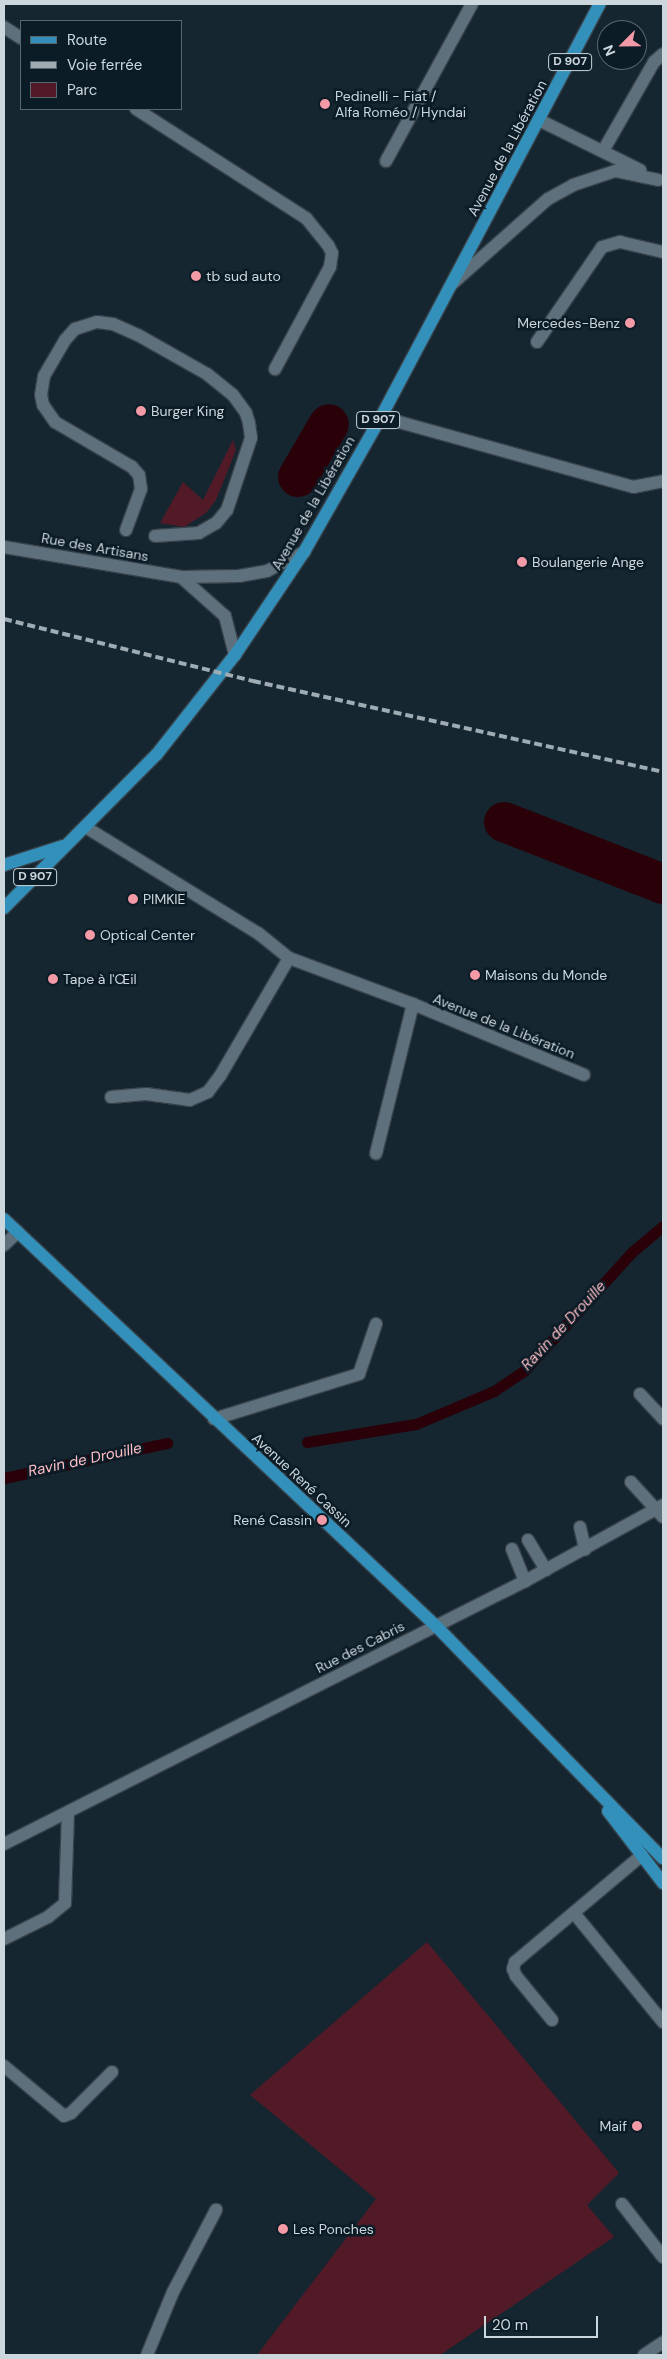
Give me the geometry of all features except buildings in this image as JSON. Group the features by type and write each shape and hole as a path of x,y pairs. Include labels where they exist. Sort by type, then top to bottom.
{"main road":[{"name":"Avenue de la Libération","path":"4,908 66,846 87,828 157,754 235,655 304,552 380,416 600,4"},
{"name":"Avenue de la Libération","path":"4,865 66,846"},
{"name":"Avenue René Cassin","path":"4,1218 190,1397 436,1626 663,1859"},
{"name":"Avenue René Cassin","path":"575,1767 663,1883"}],"street":[{"path":"386,161 472,4"},
{"path":"4,27 20,37"},
{"path":"603,151 654,62 663,54"},
{"path":"138,110 306,218 328,245 332,253 330,267 275,369"},
{"path":"539,120 660,181"},
{"path":"449,286 548,200 573,184 615,171 660,181"},
{"path":"537,342 602,247 620,242 663,252"},
{"path":"126,530 141,489 139,475 132,467 55,422 43,405 41,395 44,376 65,340 75,329 97,322 113,324 138,335 207,374 233,395 246,413 249,423 251,438 227,510 216,524 199,532 155,536"},
{"path":"380,416 633,487 663,481"},
{"name":"Rue des Artisans","path":"4,547 181,577 260,573 278,568 304,552"},
{"path":"181,577 225,616 235,655"},
{"name":"Avenue de la Libération","path":"87,828 258,934 289,958 413,1004 584,1075"},
{"path":"111,1097 146,1094 190,1100 208,1092 220,1076 289,958"},
{"path":"376,1153 413,1004"},
{"path":"4,1245 18,1232"},
{"path":"214,1419 358,1374 376,1324"},
{"path":"640,1394 663,1419"},
{"path":"631,1482 661,1510"},
{"name":"Rue des Cabris","path":"4,1844 525,1582 661,1510"},
{"path":"580,1527 586,1549"},
{"path":"528,1540 546,1570"},
{"path":"512,1549 525,1582"},
{"path":"4,1939 48,1917 65,1903 68,1812"},
{"path":"552,2020 513,1970 515,1962 642,1855"},
{"path":"574,1913 663,2022"},
{"path":"4,2066 64,2116 71,2113 112,2072"},
{"path":"622,2204 663,2257"},
{"path":"147,2355 173,2292 216,2210"},
{"path":"644,2355 663,2342"}],"green space":[{"path":"233,440 236,450 216,500 206,513 184,527 160,523 183,482 203,500"},
{"path":"427,1942 619,2173 587,2205 614,2237 440,2355 257,2355 376,2199 250,2095"}],"waterway":[{"path":"298,477 329,424"},
{"path":"504,822 663,884"},
{"name":"Ravin de Drouille","path":"307,1442 416,1424 494,1391 524,1371 632,1252 663,1226"},
{"name":"Ravin de Drouille","path":"4,1478 167,1443"}],"railway":[{"path":"4,619 253,681 663,772"}],"place":[{"name":"Pedinelli - Fiat / Alfa Roméo / Hyndai","path":"325,104"},
{"name":"tb sud auto","path":"196,276"},
{"name":"Mercedes-Benz","path":"630,323"},
{"name":"Burger King","path":"141,411"},
{"name":"Boulangerie Ange","path":"522,562"},
{"name":"PIMKIE","path":"133,899"},
{"name":"Optical Center","path":"90,935"},
{"name":"Maisons du Monde","path":"475,975"},
{"name":"Tape à l'Œil","path":"53,979"},
{"name":"René Cassin","path":"322,1520"},
{"name":"Maif","path":"637,2126"},
{"name":"Les Ponches","path":"283,2229"}]}
